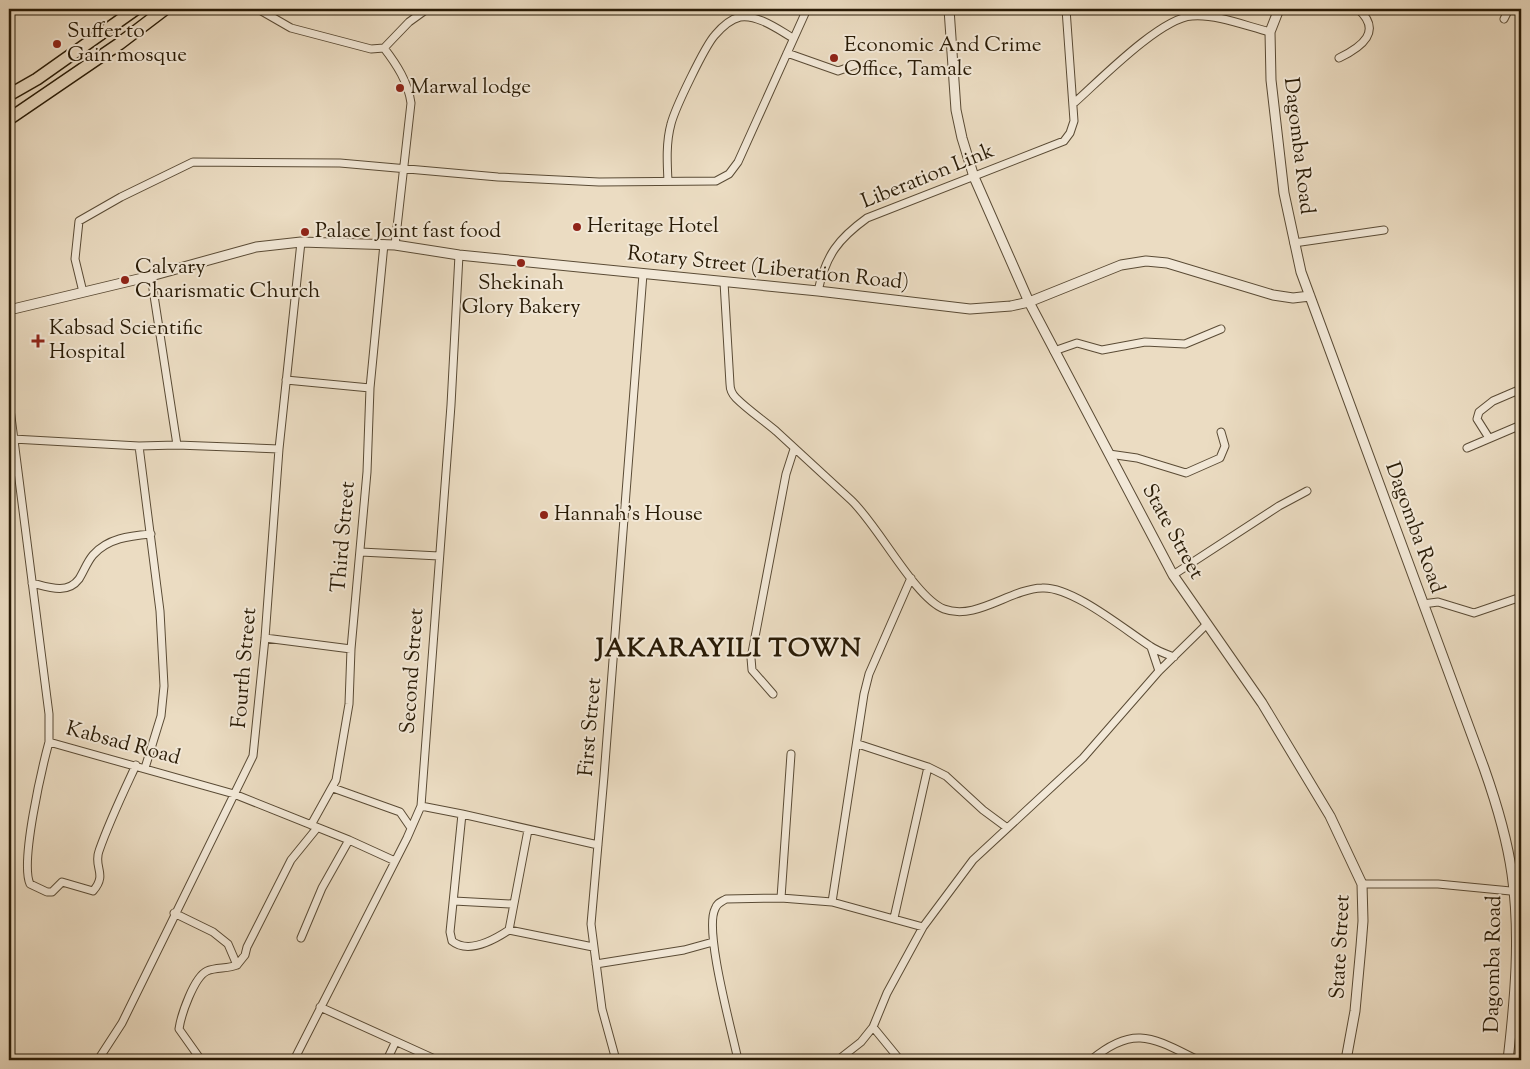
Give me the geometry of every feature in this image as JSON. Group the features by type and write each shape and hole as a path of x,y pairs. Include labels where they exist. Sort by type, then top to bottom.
{"highway":[{"path":"9,96 37,79 136,9"},
{"path":"9,119 119,44 165,9"}],"street":[{"path":"9,11 19,9"},
{"path":"258,9 291,28 372,49 384,48 409,22 427,9"},
{"path":"83,292 75,259 79,221 121,197 193,162 340,163 405,170 590,182 716,181 730,174 738,162 807,9"},
{"name":"State Street","path":"948,9 956,110 962,138 974,177 1029,302 1172,575 1262,703 1340,833 1362,884 1364,921 1359,972 1346,1060"},
{"path":"1066,9 1073,104"},
{"name":"Dagomba Road","path":"1279,9 1270,32 1271,80 1284,193 1301,272 1405,549 1423,604 1491,788 1518,892 1516,980 1508,1060"},
{"path":"1339,58 1363,43 1368,33 1370,24 1366,16 1358,9"},
{"path":"1504,20 1509,9"},
{"path":"1073,104 1170,22 1194,15 1220,19 1270,32"},
{"path":"668,181 668,145 671,124 677,107 714,36 728,23 740,17 752,18 793,38"},
{"path":"384,48 410,91 412,103 395,245"},
{"path":"787,53 838,71 855,65"},
{"name":"Liberation Link","path":"818,291 823,268 829,255 850,231 868,218 1064,141 1070,133 1074,121 1073,104"},
{"path":"1294,243 1384,230"},
{"name":"Rotary Street (Liberation Road)","path":"9,310 151,276 256,247 301,242 395,245 459,255 818,291 970,309 1002,307 1029,302 1122,264 1146,261 1167,263 1273,296 1293,298 1310,296"},
{"name":"Fourth Street","path":"98,1060 122,1024 174,913 253,756 265,638 279,449 301,242"},
{"name":"Third Street","path":"238,965 245,955 247,947 291,860 314,826 333,788 342,754 349,704 351,649 361,552 370,388 384,244"},
{"name":"Second Street","path":"294,1060 421,806 459,255"},
{"name":"First Street","path":"616,1060 602,1009 590,924 598,845 643,274"},
{"path":"151,276 176,445"},
{"path":"724,282 730,390 734,397 870,519 911,578 931,601 943,608 956,611 976,608 1020,592 1042,588 1057,590 1106,615 1151,647 1174,657"},
{"path":"1054,351 1077,343 1102,350 1145,342 1185,344 1222,329"},
{"path":"286,380 370,388"},
{"path":"1489,438 1478,419 1479,412 1493,401 1521,389"},
{"name":"Kabsad Road","path":"9,401 49,714 49,742 234,794 349,840 395,861"},
{"path":"1467,448 1521,425"},
{"path":"1109,454 1136,458 1186,473 1220,458 1225,446 1221,432"},
{"path":"13,439 139,446 176,445 279,449"},
{"path":"139,446 160,611 164,686 161,716 145,768"},
{"path":"773,694 752,670 751,658 786,474 794,449"},
{"path":"1172,575 1279,506 1307,491"},
{"path":"32,583 58,590 72,585 78,580 93,555 101,549 124,536 151,534"},
{"path":"361,552 439,556"},
{"path":"832,902 869,674 911,578"},
{"path":"1423,604 1438,602 1474,613 1521,597"},
{"path":"838,1060 861,1042 874,1027 887,993 923,927 973,860 1006,827 1083,758 1159,670 1207,624"},
{"path":"265,638 351,649"},
{"path":"1151,647 1159,670"},
{"path":"49,742 38,789 27,860 30,884 48,892 52,892 62,882 87,891 93,891 98,886 101,871 98,853 136,765"},
{"path":"858,744 928,767 946,776 983,810 1006,827"},
{"path":"782,898 791,754"},
{"path":"894,918 928,767"},
{"path":"333,788 400,812 411,828"},
{"path":"421,806 598,845"},
{"path":"462,814 450,932 452,941 456,945 463,946 482,944 509,930 593,947"},
{"path":"509,930 512,904 528,830"},
{"path":"301,938 322,888 349,840"},
{"path":"1362,884 1438,884 1518,892"},
{"path":"738,1060 713,942 714,910 718,903 726,900 782,898 832,902 923,927"},
{"path":"454,901 512,904"},
{"path":"174,913 214,932 224,940 228,944 238,965 209,970 199,976 186,1005 179,1030 201,1060"},
{"path":"596,964 684,950 713,942"},
{"path":"320,1007 395,1043 437,1060"},
{"path":"874,1027 900,1060"},
{"path":"1091,1060 1118,1040 1144,1037 1198,1060"},
{"path":"387,1060 395,1043"}],"place":[{"name":"Suffer to Gain mosque","path":"57,44"},
{"name":"Economic And Crime Office, Tamale","path":"834,58"},
{"name":"Marwal lodge","path":"400,88"},
{"name":"Heritage Hotel","path":"577,227"},
{"name":"Palace Joint fast food","path":"305,232"},
{"name":"Shekinah Glory Bakery","path":"521,263"},
{"name":"Calvary Charismatic Church","path":"125,280"},
{"name":"Kabsad Scientific Hospital","path":"38,341"},
{"name":"Hannah's House","path":"544,515"}],"district":[{"name":"JAKARAYILI TOWN","path":"729,649"}]}
